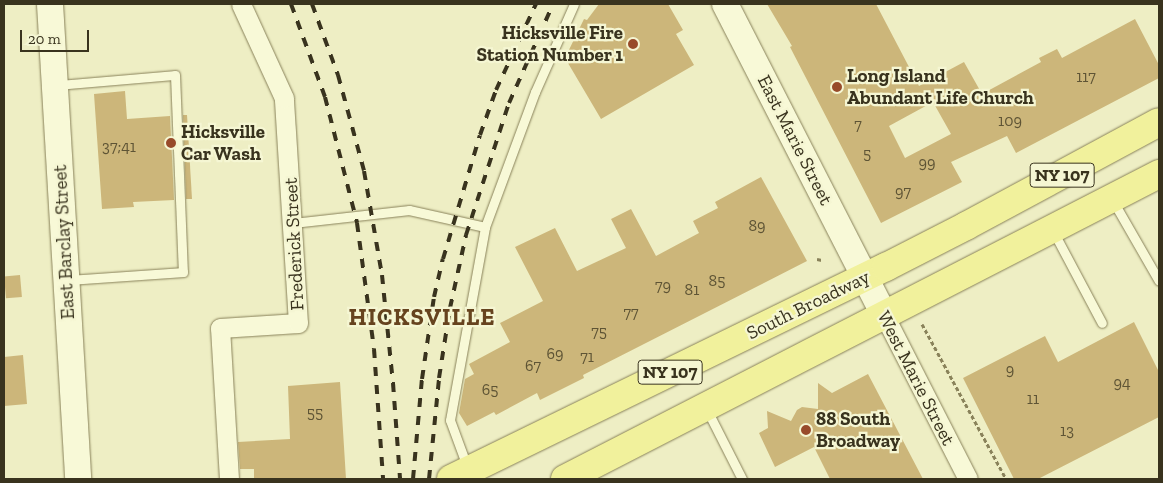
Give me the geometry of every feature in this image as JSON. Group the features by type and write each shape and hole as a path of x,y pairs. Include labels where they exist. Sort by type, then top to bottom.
{"main road":[{"name":"East Barclay Street","path":"50,4 78,479"},
{"name":"East Marie Street","path":"725,4 866,277"},
{"name":"South Broadway","path":"460,475 975,222 1159,122"},
{"name":"NY 107","path":"565,479 1159,174"},
{"name":"West Marie Street","path":"866,277 884,315"}],"street":[{"name":"Frederick Street","path":"229,479 220,328 298,323 284,98 241,4"},
{"name":"West Marie Street","path":"884,315 968,479"}],"lane":[{"path":"460,475 450,420 485,227 535,92 574,4"},
{"path":"55,85 175,75 183,272 66,280"},
{"path":"1112,198 1159,280"},
{"path":"293,223 409,210 485,227"},
{"path":"1052,229 1102,323"},
{"path":"705,407 742,479"}],"path":[{"path":"919,323 924,324 1006,479"}],"building":[{"path":"599,4 668,4 683,30 676,34 694,65 601,119 565,58 584,19 587,20"},
{"path":"767,4 876,4 919,86 964,62 982,94 1041,62 1039,58 1057,49 1062,58 1135,19 1159,65 1159,78 1016,153 1007,136 951,162 962,182 881,223 790,47 792,46","holes":["933,102 951,134 905,158 889,126"]},
{"path":"125,91 127,119 170,116 174,200 133,202 134,207 102,209 94,94"},
{"path":"183,115 187,115 192,199 186,199"},
{"path":"761,177 807,261 583,375 584,378 540,400 537,393 496,415 494,412 467,426 459,413 465,379 474,374 469,364 510,342 500,323 543,301 515,247 555,228 577,271 626,248 611,219 631,209 656,256 699,233 693,221 718,208 715,202"},
{"path":"20,275 22,297 6,298 4,276"},
{"path":"1134,322 1159,372 1159,417 1038,479 1014,479 963,378 1045,336 1058,362"},
{"path":"23,355 27,404 4,406 4,357"},
{"path":"868,374 923,479 830,479 814,447 775,467 759,433 768,428 767,411 791,421 797,410 802,407 818,409 818,383 832,393"},
{"path":"340,382 346,479 254,479 254,469 240,469 238,442 290,439 288,386"}],"railway":[{"path":"291,4 325,97 357,223 374,349 383,479"},
{"path":"312,4 338,75 364,171 382,275 400,479"},
{"path":"413,479 422,379 434,297 443,259 480,135 496,90 536,4"},
{"path":"429,479 439,378 450,308 466,235 509,103 553,4"}],"place":[{"name":"Hicksville Fire Station Number 1","path":"633,44"},
{"name":"Long Island Abundant Life Church","path":"837,87"},
{"name":"Hicksville Car Wash","path":"171,143"},
{"name":"88 South Broadway","path":"806,430"}],"district":[{"name":"HICKSVILLE","path":"422,317"}]}
